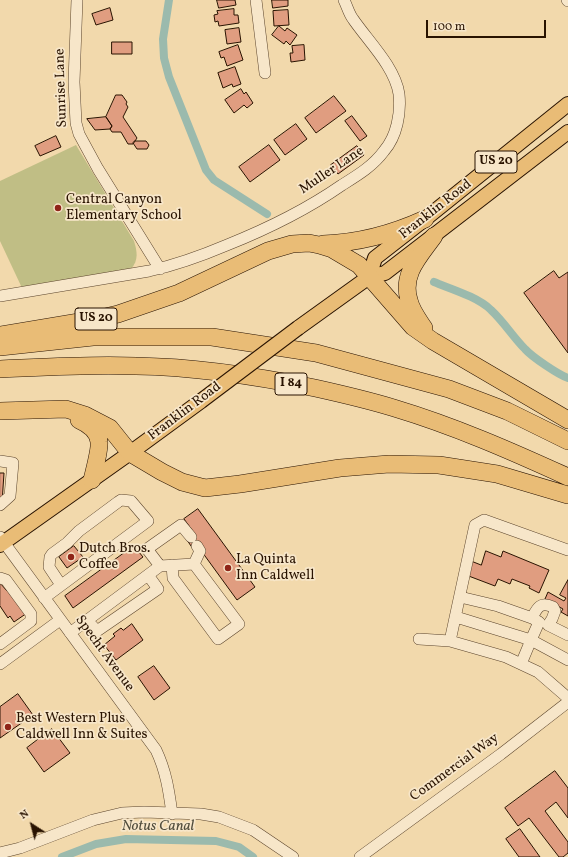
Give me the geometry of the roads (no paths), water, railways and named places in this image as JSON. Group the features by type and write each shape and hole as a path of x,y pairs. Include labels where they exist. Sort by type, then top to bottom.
{"highway":[{"name":"US 20","path":"319,245 344,243 376,237 404,229 425,219"},
{"path":"433,341 409,301 407,288 410,271 434,236"},
{"name":"US 20","path":"0,335 118,314 179,293 268,251 292,244 309,243 332,249 359,265 369,276"},
{"path":"369,276 413,327 433,341 568,420"},
{"path":"0,347 93,337 212,337 316,353 449,389 507,410 568,441"},
{"name":"I 84","path":"0,369 76,366 135,366 179,368 267,378 341,394 441,423 500,446 568,477"},
{"path":"0,411 66,410 85,415 110,428 130,453 182,482 205,488 340,468 389,464 439,465 497,474 568,495"},
{"path":"30,411 70,417 91,426 99,442 92,480"}],"main road":[{"name":"Franklin Road","path":"369,276 375,258 568,104"},
{"path":"556,142 552,136 552,128 568,114"},
{"name":"Franklin Road","path":"1,542 130,453 369,276 385,274 568,132"}],"street":[{"name":"Sunrise Lane","path":"77,0 74,82 76,123 79,134 86,149 160,269"},
{"path":"256,0 265,73"},
{"name":"Muller Lane","path":"0,296 160,269 196,258 262,231 323,198 369,168 385,150 395,133 400,111 399,93 394,77 352,18 344,0"},
{"path":"0,461 13,463 10,496 0,505"},
{"path":"44,598 148,521 132,501 121,500 118,502 79,531 50,557 49,567 61,585"},
{"path":"450,641 475,525 484,520 568,550"},
{"path":"160,566 147,549 181,524 200,551 194,564"},
{"name":"Specht Avenue","path":"1,542 156,750 168,784 172,814"},
{"path":"70,633 160,566 194,564"},
{"path":"172,565 173,578 218,639 239,624 194,564"},
{"path":"87,620 97,631 158,589 148,575"},
{"path":"0,578 6,580 31,614 30,621 4,641"},
{"path":"129,589 139,601"},
{"path":"460,597 498,606 540,621 568,635"},
{"path":"456,617 531,640 568,660"},
{"path":"0,664 60,620"},
{"path":"522,664 540,621"},
{"path":"419,639 450,641 506,657 538,672 568,698"},
{"name":"Commercial Way","path":"360,857 568,702"},
{"path":"0,853 20,848 93,820 122,813 144,812 201,814 219,817 254,830 292,857"}],"waterway":[{"path":"169,0 163,39 164,58 169,77 206,170 214,180 267,214"},
{"path":"434,282 486,305 528,352 552,370 568,378"},
{"name":"Notus Canal","path":"62,857 96,844 126,839 216,841 239,847 253,857"}],"place":[{"name":"Central Canyon Elementary School","path":"58,208"},
{"name":"Dutch Bros. Coffee","path":"71,557"},
{"name":"La Quinta Inn Caldwell","path":"228,568"},
{"name":"Best Western Plus Caldwell Inn & Suites","path":"8,727"}]}
